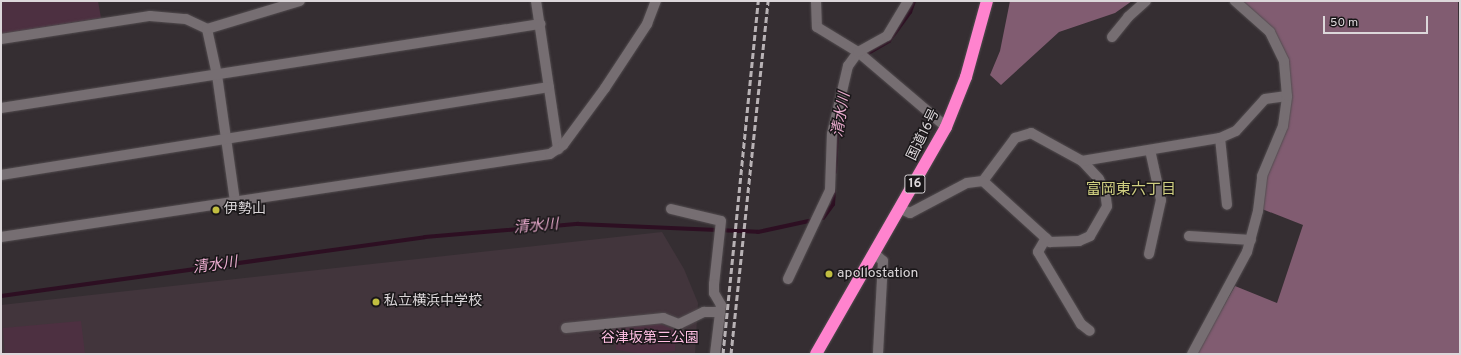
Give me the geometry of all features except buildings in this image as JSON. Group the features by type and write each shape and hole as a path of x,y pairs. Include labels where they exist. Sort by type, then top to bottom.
{"highway":[{"name":"国道16号","path":"816,354 901,209 946,127 966,77 987,1"}],"street":[{"path":"1,39 150,16 186,19 207,29 300,1"},
{"path":"536,1 558,149"},
{"path":"1,237 550,154 558,149 605,88 647,24 656,1"},
{"path":"816,1 817,27 858,52 946,127"},
{"path":"788,279 830,190 832,134 848,66 858,52 887,36 908,1"},
{"path":"1112,37 1128,17 1146,1"},
{"path":"1192,354 1247,252 1258,211 1262,176 1284,126 1287,96 1284,61 1270,32 1235,1"},
{"path":"1,108 540,24"},
{"path":"207,29 217,75 235,201"},
{"path":"1,175 549,87"},
{"path":"1082,161 1220,138 1236,131 1265,99 1287,96"},
{"path":"901,209 910,213 967,183 983,181 1015,138 1031,133 1082,161 1098,178 1105,191 1107,206 1099,223 1090,236 1079,241 1050,242 983,181"},
{"path":"1220,138 1227,205"},
{"path":"1148,254 1160,200 1150,150"},
{"path":"671,209 721,221 714,284 714,293 721,305 715,354"},
{"path":"1189,236 1251,240"},
{"path":"1046,238 1038,252 1081,324 1090,331"},
{"path":"874,253 883,261 878,354"},
{"path":"566,328 663,318 679,324 704,312 720,312"}],"shaded area":[{"path":"1010,1 1132,1 1115,13 1059,32 1001,85 990,75 1000,51"},
{"path":"1240,1 1458,1 1460,354 1196,354 1235,286 1277,303 1303,225 1262,209 1265,177 1287,128 1286,60"},
{"path":"662,232 684,269 698,303 695,354 1,354 1,305"}],"green space":[{"path":"1,1 98,1 101,18 1,34"},
{"path":"81,321 85,354 5,354 3,328"},
{"name":"谷津坂第三公園","path":"660,324 676,330 675,351 643,354 616,350 614,328"}],"waterway":[{"name":"清水川","path":"863,56 889,41 910,12 914,1"},
{"name":"清水川","path":"835,172 837,131"},
{"name":"清水川","path":"1,296 425,237 578,224 758,232 823,218 833,204 834,191"}],"railway":[{"path":"723,354 758,1"},
{"path":"731,354 768,1"}],"place":[{"name":"伊勢山","path":"216,210"},
{"name":"apollostation","path":"829,274"},
{"name":"私立横浜中学校","path":"376,302"}],"district":[{"name":"富岡東六丁目","path":"1131,191"}]}
